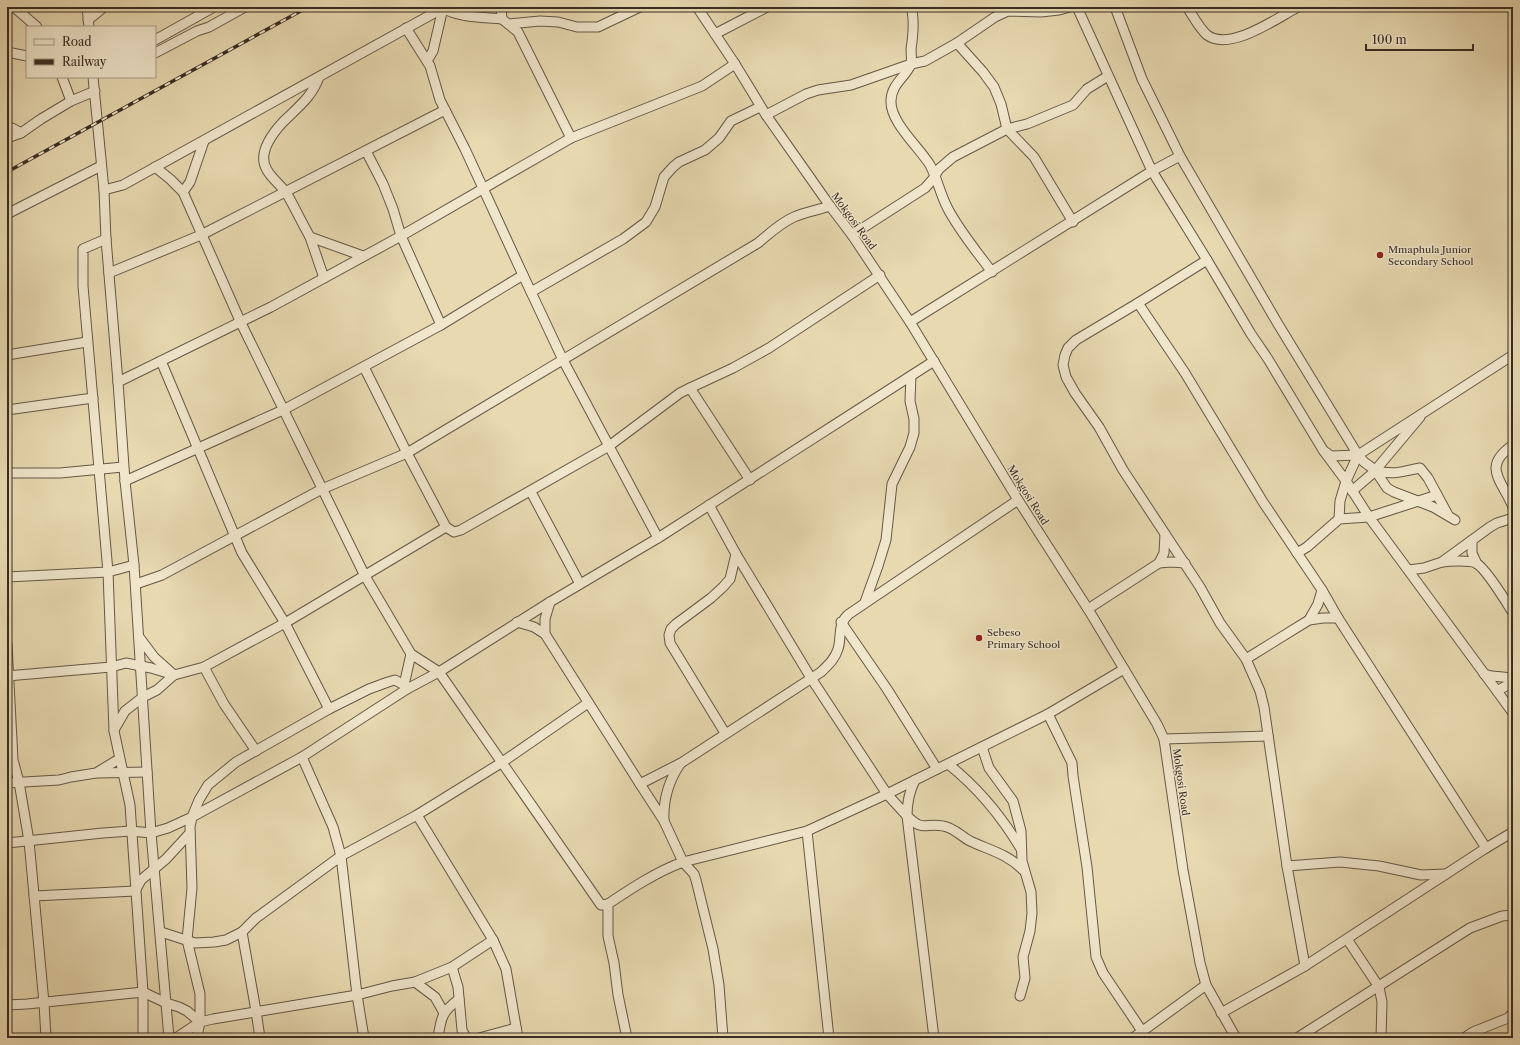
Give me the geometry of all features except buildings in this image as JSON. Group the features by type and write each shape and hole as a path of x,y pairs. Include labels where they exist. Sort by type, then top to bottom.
{"street":[{"path":"14,7 36,26"},
{"path":"87,7 88,23"},
{"path":"88,23 104,7"},
{"path":"156,39 214,7"},
{"path":"156,52 196,31 209,27 235,10 245,7"},
{"path":"501,7 506,22 518,32 570,138"},
{"path":"444,8 450,13 506,22 540,21 558,22 577,27 598,27 640,7"},
{"name":"Mokgosi Road","path":"697,7 735,64 760,107 880,275 1148,708 1164,739 1183,870 1200,963 1206,985 1236,1038"},
{"path":"715,34 767,7"},
{"path":"911,7 914,18 911,64 893,90 890,100 891,109 895,118 929,163 947,208 992,272"},
{"path":"766,115 806,94 818,90 851,85 911,64 925,61 956,43 1008,9 1041,12 1070,7"},
{"path":"1077,7 1152,171 1251,334 1268,359 1323,450 1346,481 1369,517 1513,713"},
{"path":"1115,7 1142,79 1180,156 1285,337 1358,455 1364,462 1375,470 1387,488 1452,517 1437,495 1428,478 1420,468 1391,474 1375,470"},
{"path":"1187,7 1208,36 1223,40 1244,36 1298,7"},
{"path":"104,190 123,185 444,8"},
{"path":"427,61 433,52 444,8"},
{"path":"406,28 432,71 440,100 484,189 563,360 658,538"},
{"path":"956,43 983,72 994,87 1001,104 1007,129 1034,157 1073,222"},
{"path":"7,52 26,56"},
{"path":"118,382 241,322 324,278 484,189 570,138 702,86 735,64"},
{"path":"852,235 925,188 945,162 953,157 1007,129 1027,124 1073,105 1087,89 1108,76"},
{"path":"320,77 315,89 276,130 269,141 264,153 263,161 267,171 286,192 310,237 324,278"},
{"path":"62,78 71,101"},
{"path":"93,78 104,190 106,239 118,382 124,481 136,584 151,833 169,1038"},
{"path":"7,138 21,133 71,101 95,91"},
{"path":"531,292 623,239 646,222 655,207 664,177 673,167 679,162 705,150 719,138 731,121 760,107"},
{"path":"109,273 201,235 445,110"},
{"path":"7,128 12,128 21,133"},
{"path":"183,192 190,182 204,141"},
{"path":"366,151 384,184 401,236 441,325"},
{"path":"910,322 1073,222 1152,171 1180,156"},
{"path":"7,214 101,166"},
{"path":"155,167 183,192 201,235 283,410 365,576 411,654 439,672 601,905 608,904 646,879 683,862 807,831 887,794 1048,714 1124,669"},
{"path":"136,584 162,575 322,489 407,453 758,243 784,222 794,217 830,206"},
{"path":"310,237 363,256"},
{"path":"106,239 83,249 83,286 108,572 114,731 130,805 143,992 143,1038"},
{"path":"1207,260 1076,340 1068,348 1063,365 1066,377 1075,394 1099,427 1123,470 1185,563 1220,623 1246,659 1260,691 1287,866 1305,966"},
{"path":"364,367 446,527 454,532 461,530 531,492 609,446 680,393 733,368 769,348 880,275"},
{"path":"124,481 283,410 441,325 523,276"},
{"path":"1138,302 1196,392 1263,502 1322,590 1338,618 1486,848"},
{"path":"7,355 87,342"},
{"path":"1339,519 1340,501 1346,481 1358,455 1427,409 1513,355"},
{"path":"161,361 242,553 285,623 329,709"},
{"path":"7,843 131,831 151,833 168,828 192,817 302,757 406,687 439,672 517,622 658,538 934,361"},
{"path":"864,602 886,540 892,484 910,447 914,433 914,419 910,400 911,376"},
{"path":"690,388 750,480"},
{"path":"7,410 93,398"},
{"path":"1352,491 1375,470 1427,409"},
{"path":"1513,445 1500,455 1496,462 1496,476 1503,486 1513,507"},
{"path":"1323,450 1331,456 1358,455"},
{"path":"7,473 60,473 124,467"},
{"path":"531,492 580,584"},
{"path":"1297,553 1307,547 1339,519 1369,517 1437,495"},
{"path":"640,784 681,763 821,672 832,662 838,650 841,622 849,614 864,602 1018,500"},
{"path":"709,506 736,554 812,678 887,794 918,826 945,826 968,840 1009,857 1023,870"},
{"path":"1408,570 1424,568 1442,562 1497,523 1513,518"},
{"path":"114,731 125,711 143,697 157,690 174,675 204,667 285,623 446,527"},
{"path":"1159,563 1164,553 1165,534"},
{"path":"1472,541 1472,553 1477,564 1513,613"},
{"path":"726,733 670,643 668,635 676,624 711,598 730,579 736,554"},
{"path":"1442,562 1471,562 1477,564"},
{"path":"1088,609 1159,563 1185,563"},
{"path":"7,577 108,572 134,565"},
{"path":"1309,620 1318,604 1322,590"},
{"path":"545,634 545,619 550,602"},
{"path":"1246,659 1309,620 1338,618"},
{"path":"517,622 534,627 545,634 664,822 683,862 694,874 706,919 719,985 723,1038"},
{"path":"841,622 887,689 937,769"},
{"path":"139,637 154,657 174,675"},
{"path":"7,644 13,760 19,782 29,841 46,1038"},
{"path":"406,687 411,654"},
{"path":"8,676 111,667 126,662 174,675"},
{"path":"204,667 224,704 256,751"},
{"path":"1484,674 1513,678"},
{"path":"199,1038 200,994 187,940 192,888 190,833 192,817 199,800 208,785 236,762 329,709 369,689 394,680 406,687"},
{"path":"1497,691 1513,682"},
{"path":"160,932 195,943 226,940 242,932 256,918 341,856 417,815 501,763 588,703"},
{"path":"1048,714 1072,763 1087,867 1096,957 1103,974 1142,1032"},
{"path":"1164,739 1268,736"},
{"path":"982,747 990,768 1013,801 1022,831 1021,850 1023,870 1031,892 1032,913 1030,931 1023,957 1025,978 1020,996"},
{"path":"302,757 333,827 341,856 357,995 364,1038"},
{"path":"96,773 119,759"},
{"path":"664,822 663,806 666,794 673,775 681,763"},
{"path":"948,764 962,775 995,810 1021,850"},
{"path":"7,783 59,780 71,776 96,773 147,772"},
{"path":"915,780 908,795 907,816 934,1038"},
{"path":"417,815 493,940 506,969 518,1038"},
{"path":"807,831 830,1038"},
{"path":"1221,1013 1305,966 1513,832"},
{"path":"135,891 141,880 166,859 190,833"},
{"path":"1287,866 1340,862 1379,866 1420,875 1447,874"},
{"path":"34,896 135,891"},
{"path":"608,904 608,936 627,1038"},
{"path":"1297,1038 1470,928 1502,916 1513,915"},
{"path":"242,932 260,1038"},
{"path":"1347,939 1379,987 1382,1002 1381,1038"},
{"path":"176,1038 200,1022 256,1011 357,995 392,986 416,982 452,967 493,940"},
{"path":"452,967 458,987 462,1030 466,1038"},
{"path":"416,982 435,997 444,1013"},
{"path":"1133,1038 1206,985"},
{"path":"7,1005 143,992 187,1011 200,1022"},
{"path":"438,1038 441,1019 446,1009 459,999"},
{"path":"1464,1038 1473,1032 1508,1018 1513,1014"},
{"path":"480,1038 516,1028"}],"railway":[{"path":"7,172 308,7"}],"place":[{"name":"Mmaphula Junior Secondary School","path":"1380,255"},
{"name":"Sebeso Primary School","path":"979,638"}]}
